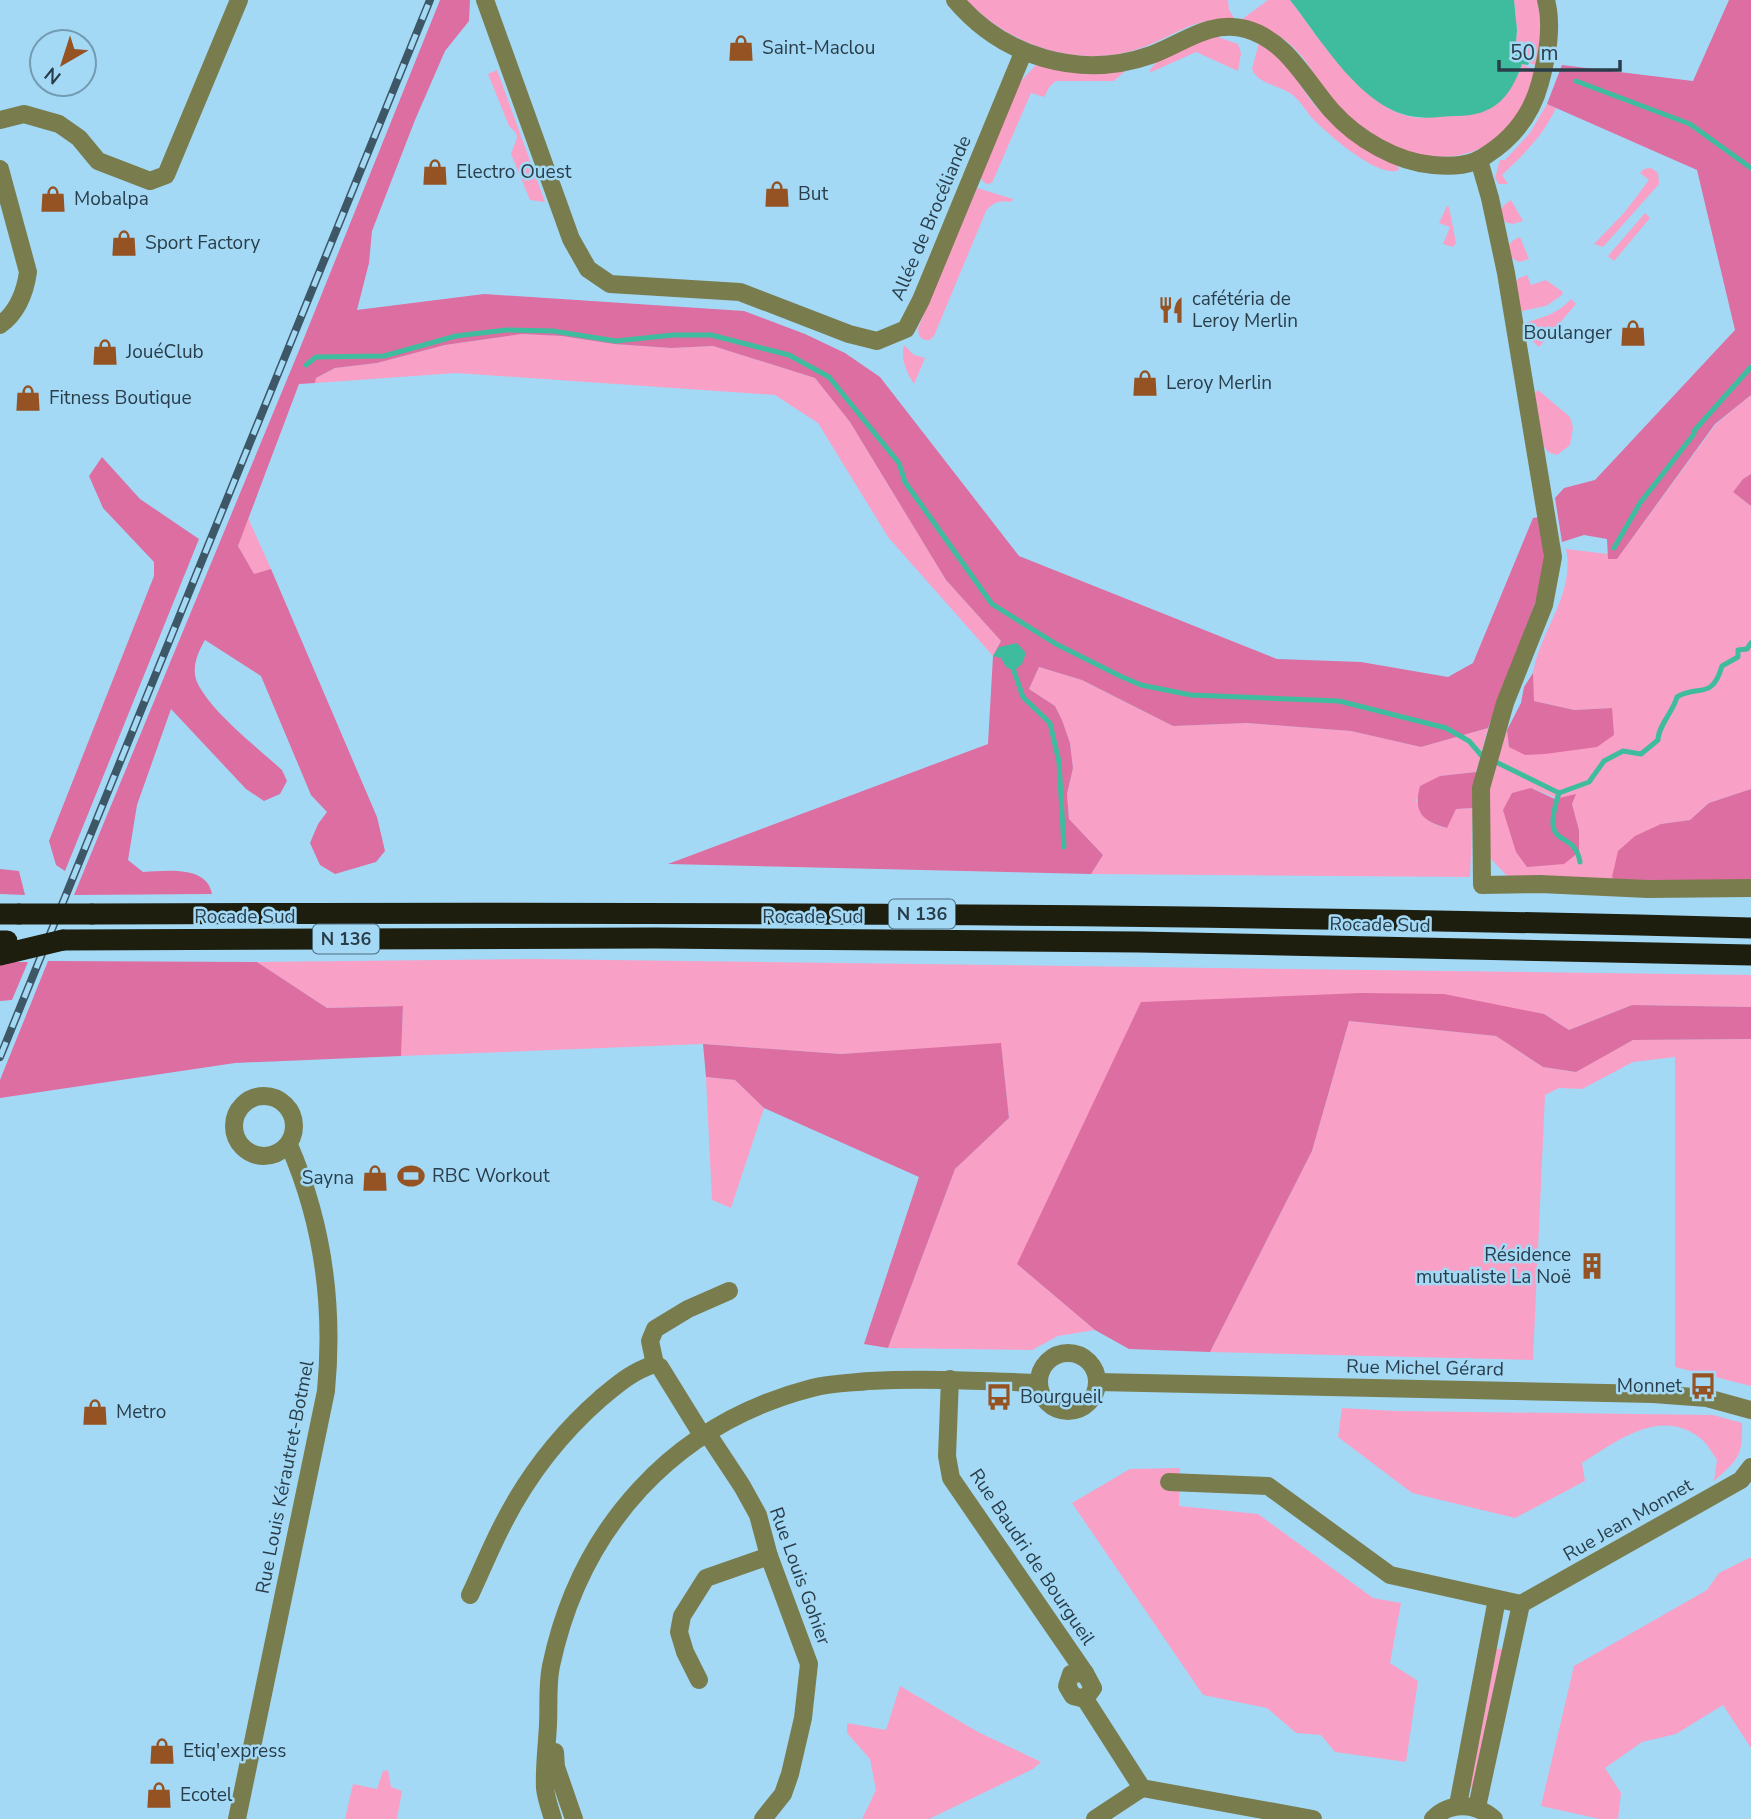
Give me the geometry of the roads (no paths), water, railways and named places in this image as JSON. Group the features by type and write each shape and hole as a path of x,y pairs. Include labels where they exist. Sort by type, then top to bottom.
{"highway":[{"name":"Rocade Sud","path":"10,914 663,912 1751,928"},
{"name":"Rocade Sud","path":"2,946 73,940 655,938 1139,942 1751,955"}],"street":[{"path":"0,120 24,114 59,124 79,138 98,161 150,181 166,175 239,0"},
{"name":"Allée de Brocéliande","path":"485,0 571,239 588,269 610,284 740,292 849,334 877,341 906,329 921,300 1023,53"},
{"path":"955,0 975,22 1023,53 1072,63 1124,61 1151,54 1201,31 1218,28 1246,29 1273,42 1288,55 1334,113 1351,129 1388,152 1420,164 1461,165 1479,160 1501,146 1531,108 1546,64 1546,0"},
{"path":"1479,160 1506,273 1553,558 1544,605 1505,703 1481,788 1482,885 1541,884 1648,889 1751,888"},
{"path":"0,169 28,272 21,301 0,325"},
{"name":"Rue Louis Kérautret-Botmel","path":"237,1819 324,1402 330,1356 328,1290 321,1248 303,1177 289,1145"},
{"path":"470,1595 502,1524 548,1453 591,1407 628,1375 655,1364 650,1340 654,1329 688,1309 729,1291"},
{"path":"1065,1353 1086,1360 1094,1370 1097,1382 1094,1395 1086,1405 1069,1411 1050,1405 1042,1395 1039,1382 1041,1371 1048,1361 1065,1353"},
{"name":"Rue Louis Gohier","path":"655,1364 660,1367 742,1486 758,1515 769,1556 809,1664 803,1718 790,1774 783,1794 763,1819"},
{"path":"552,1819 545,1790 550,1669 566,1607 585,1566 607,1530 654,1475 705,1434 768,1402 812,1388 859,1382 950,1379 1039,1382"},
{"name":"Rue Baudri de Bourgueil","path":"950,1379 947,1456 951,1478 1084,1673 1093,1688 1085,1699 1142,1788"},
{"name":"Rue Michel Gérard","path":"1097,1382 1641,1394 1707,1398 1751,1410"},
{"name":"Rue Jean Monnet","path":"1521,1604 1741,1480 1751,1467"},
{"path":"1169,1482 1268,1486 1390,1575 1521,1604 1477,1807"},
{"path":"699,1680 685,1652 679,1632 682,1616 706,1578 769,1556"},
{"path":"1458,1805 1497,1599"},
{"path":"550,1669 556,1768 574,1819"},
{"path":"1095,1819 1142,1788 1265,1814 1313,1819"},
{"path":"1433,1819 1440,1812 1458,1805 1477,1807 1494,1819"}],"waterway":[{"path":"1576,81 1690,124 1751,168"},
{"path":"306,365 316,357 384,356 456,336 506,330 553,331 616,341 673,335 711,335 789,355 829,377 899,463 905,482 992,604 1056,644 1141,685 1191,695 1339,701 1446,728 1469,741 1482,756"},
{"path":"1614,548 1640,503 1694,431 1751,367"},
{"path":"1496,762 1559,793 1589,782 1604,761 1623,751 1641,754 1658,740 1660,729 1677,697 1709,688 1714,684 1722,666 1738,657 1738,650 1747,649 1751,643"},
{"path":"1014,671 1023,697 1050,723 1059,762 1064,847"},
{"path":"1559,793 1554,812 1555,832 1577,851 1580,862"}],"railway":[{"path":"0,1057 430,0"}],"place":[{"name":"Saint-Maclou","path":"741,48"},
{"name":"Electro Ouest","path":"435,172"},
{"name":"But","path":"777,194"},
{"name":"Mobalpa","path":"53,199"},
{"name":"Sport Factory","path":"124,243"},
{"name":"cafétéria de Leroy Merlin","path":"1171,310"},
{"name":"Boulanger","path":"1633,333"},
{"name":"JouéClub","path":"105,352"},
{"name":"Leroy Merlin","path":"1145,383"},
{"name":"Fitness Boutique","path":"28,398"},
{"name":"RBC Workout","path":"411,1176"},
{"name":"Sayna","path":"375,1178"},
{"name":"Résidence mutualiste La Noë","path":"1592,1266"},
{"name":"Monnet","path":"1703,1386"},
{"name":"Bourgueil","path":"999,1397"},
{"name":"Metro","path":"95,1412"},
{"name":"Etiq'express","path":"162,1751"},
{"name":"Ecotel","path":"159,1795"}]}
